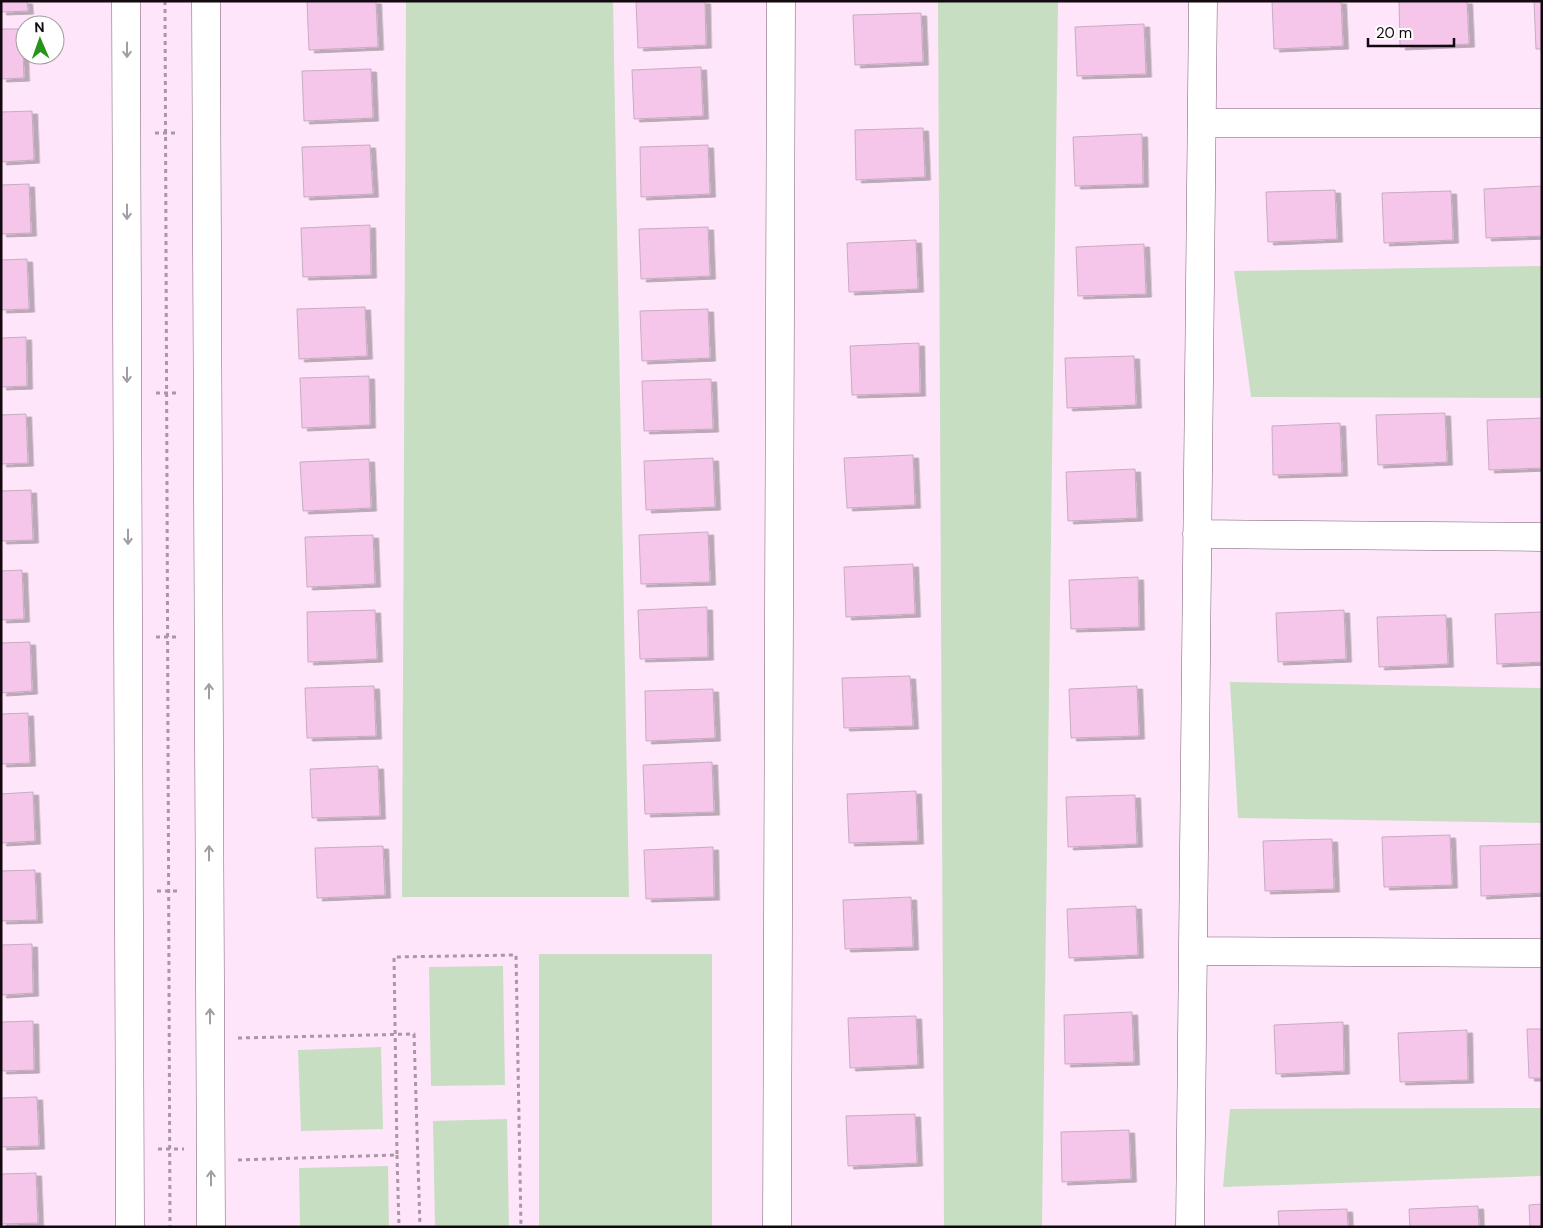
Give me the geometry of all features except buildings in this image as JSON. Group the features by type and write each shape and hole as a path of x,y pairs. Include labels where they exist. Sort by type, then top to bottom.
{"street":[{"path":"126,1 130,1227"},
{"path":"206,1 211,1227"},
{"path":"778,1227 781,1"},
{"path":"1190,1227 1203,1"},
{"path":"1202,123 1542,123"},
{"path":"1197,534 1542,537"},
{"path":"1193,951 1542,953"}],"path":[{"path":"165,1 170,1227"},
{"path":"127,133 207,133"},
{"path":"127,393 208,393"},
{"path":"128,636 208,637"},
{"path":"129,891 210,891"},
{"path":"399,1227 394,957 516,955 521,1227"},
{"path":"210,1038 414,1034 420,1227"},
{"path":"129,1149 169,1149 210,1156 397,1155"}],"green space":[{"path":"406,1 613,1 629,897 402,897"},
{"path":"938,1 1058,1 1042,1227 944,1227"},
{"path":"1542,266 1542,398 1251,397 1234,271"},
{"path":"1230,682 1542,688 1542,823 1238,818"},
{"path":"539,954 712,954 712,1227 539,1227"},
{"path":"503,966 505,1085 431,1086 429,967"},
{"path":"381,1047 383,1129 301,1131 298,1050"},
{"path":"1542,1108 1542,1176 1223,1187 1230,1109"},
{"path":"507,1119 509,1227 435,1227 433,1121"},
{"path":"388,1166 389,1227 300,1227 299,1168"}]}
